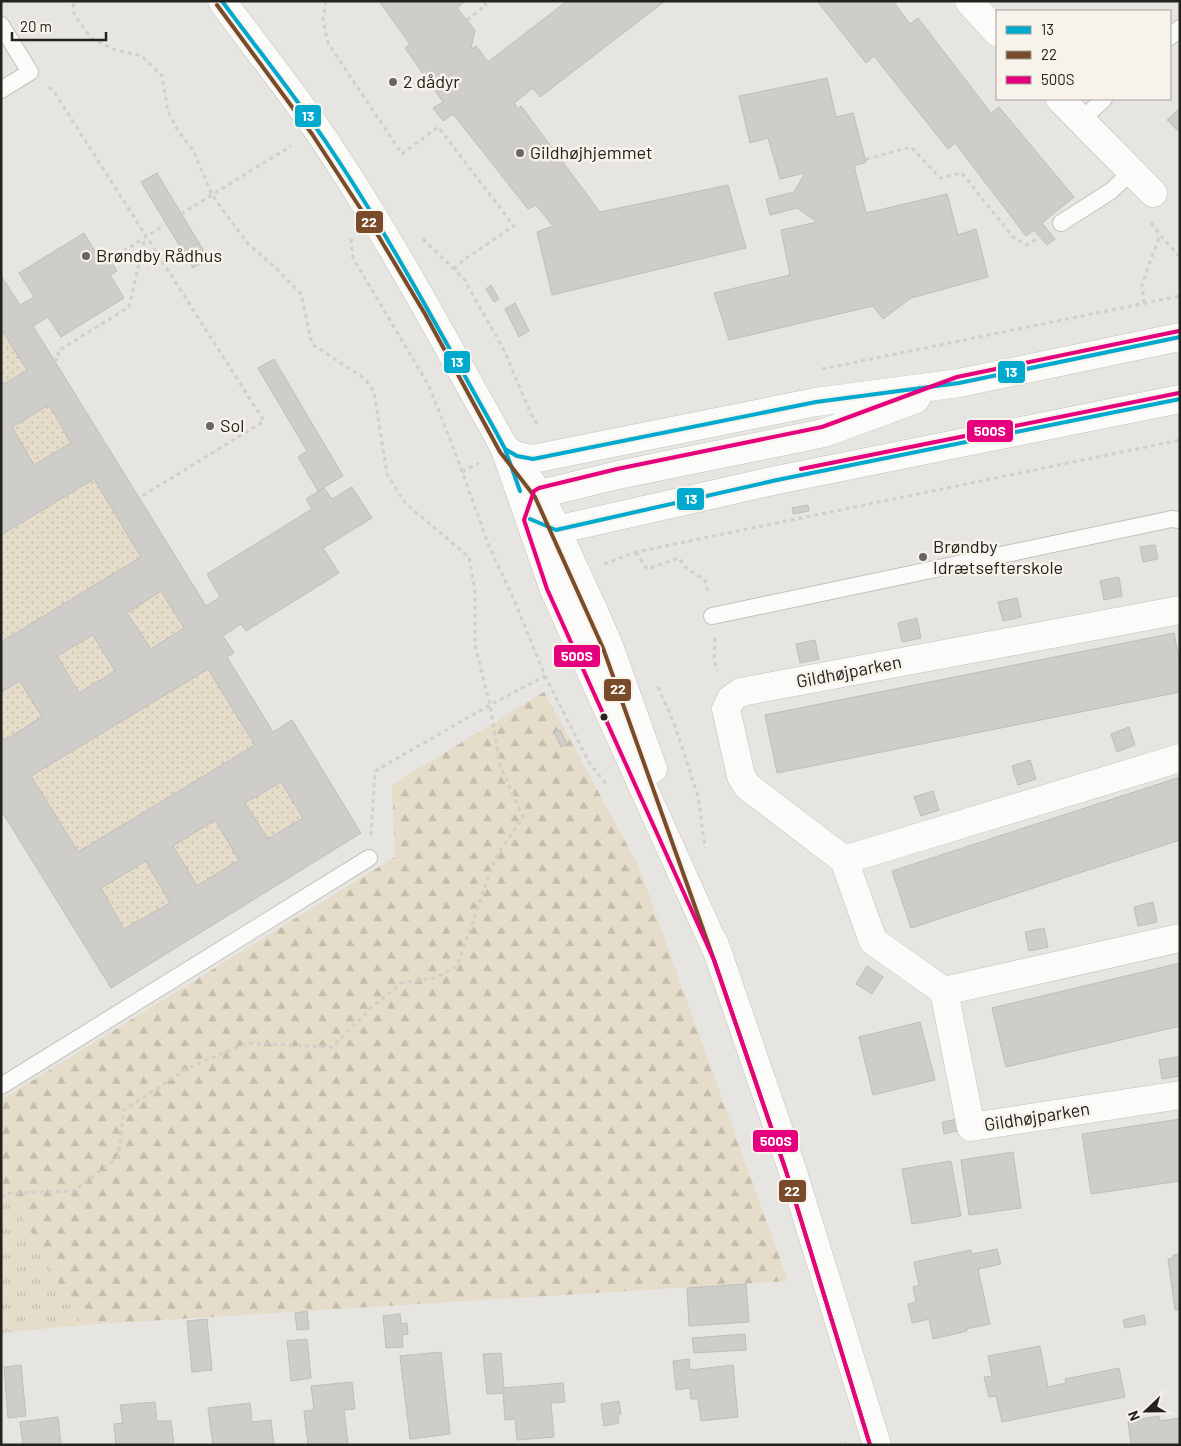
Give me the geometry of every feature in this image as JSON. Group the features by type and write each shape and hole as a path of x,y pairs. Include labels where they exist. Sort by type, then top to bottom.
{"street":[{"path":"222,1 317,130 359,194 430,311 505,449 568,621 720,958"},
{"path":"969,1 996,31"},
{"path":"1061,100 1153,193"},
{"path":"505,449 517,456 533,459 816,402 959,383 1180,337"},
{"path":"540,494 618,475 824,434 959,383"},
{"path":"530,519 556,530 777,480 1180,399"},
{"path":"505,449 540,494 609,646 720,958 792,1169 876,1445"},
{"path":"530,519 540,494"},
{"name":"Gildhøjparken","path":"844,860 748,786 741,776 726,709 731,699 741,692 1180,610"},
{"path":"1180,758 844,860 873,941 944,991 1180,938"},
{"name":"Gildhøjparken","path":"944,991 972,1126 1180,1095"}],"lane":[{"path":"1,25 30,72 1,90"},
{"path":"1080,121 1103,100"},
{"path":"1061,223 1112,191 1132,171"},
{"path":"712,616 1162,521 1180,520"},
{"path":"1,1086 370,858"}],"path":[{"path":"1,1198 9,1193 74,1192 118,1158 124,1110 188,1068 247,1042 332,1047 370,1009 401,983 435,978 457,966 495,858 523,817 500,765 490,705 475,645 475,590 469,558 405,503 387,474 374,392 365,378 312,344 301,294 277,269 248,244 212,195 193,150 178,131 168,111 162,76 142,56 115,50 91,38 74,14 72,1"},
{"path":"326,1 323,20 328,42 402,154 438,127 514,226 465,258 454,269"},
{"path":"466,20 486,5 483,1"},
{"path":"30,72 54,90 264,421 139,498"},
{"path":"182,214 317,130"},
{"path":"866,160 911,147 940,178 962,173 1013,237 1026,245 1061,223"},
{"path":"1153,193 1151,224 1180,256"},
{"path":"110,260 164,225"},
{"path":"1144,303 1142,284 1160,235"},
{"path":"54,361 59,358 58,351 128,307 146,236"},
{"path":"351,238 353,258 429,386 489,546 515,602 545,676 590,764 607,786"},
{"path":"423,238 464,279 503,348 531,414 540,428"},
{"path":"818,370 1180,296"},
{"path":"604,564 636,552 1180,440"},
{"path":"370,858 375,771 490,705 545,676"}],"green space":[{"path":"1,329 27,370 1,386"},
{"path":"49,405 71,443 34,465 12,427"},
{"path":"94,479 141,557 1,642 1,535"},
{"path":"161,591 184,628 151,649 127,613"},
{"path":"93,635 115,671 79,693 57,656"},
{"path":"208,669 255,745 78,852 31,776"},
{"path":"20,681 42,717 5,740 1,734 1,692"},
{"path":"544,692 638,865 788,1281 82,1325 1,1178 1,1100 395,857 392,785"},
{"path":"281,782 303,818 268,839 245,803"},
{"path":"215,820 239,860 197,886 173,846"},
{"path":"146,861 170,903 124,929 101,888"},
{"path":"1,1178 9,1193 82,1325 1,1333"}],"building":[{"name":"Gildhøjhjemmet","path":"379,1 465,1 457,8 475,30 471,49 476,46 488,62 567,1 665,1 540,97 533,88 514,103 518,109 521,106 600,212 728,185 746,248 552,295 537,232 553,226 536,205 528,209 453,114 443,121 433,108 443,102 405,48 410,44"},
{"path":"817,1 893,1 910,24 918,18 991,113 999,107 1074,197 1042,223 1055,239 1047,245 1034,230 1026,236 955,143 948,149 874,56 866,63"},
{"path":"827,78 836,117 853,113 866,162 854,166 866,213 947,194 958,235 976,229 988,277 911,298 883,319 873,306 729,340 714,293 790,275 781,230 817,222 797,208 770,215 766,199 794,192 805,173 780,179 768,138 750,143 739,96"},
{"path":"1180,108 1180,133 1167,120"},
{"path":"157,173 208,258 193,268 141,182"},
{"path":"84,233 99,258 106,253 117,271 110,275 124,298 61,337 48,317 33,326 206,606 220,597 207,574 312,509 306,499 324,488 332,499 352,487 372,518 323,548 339,573 246,631 241,624 223,636 234,653 227,657 273,732 292,720 361,833 111,988 1,810 1,734 5,740 42,717 20,681 1,692 1,642 141,557 94,479 1,535 1,386 27,370 1,329 1,276 20,305 34,297 19,273","holes":["49,405 71,443 34,465 12,427","161,591 184,628 151,649 127,613","93,635 115,671 79,693 57,656","208,669 255,745 78,852 31,776","281,782 303,818 268,839 245,803","215,820 239,860 197,886 173,846","146,861 170,903 124,929 101,888"]},
{"path":"491,285 499,299 494,302 486,289"},
{"path":"515,303 529,331 519,337 505,309"},
{"path":"274,359 343,476 318,491 298,457 307,451 258,368"},
{"path":"808,505 809,511 793,514 792,508"},
{"path":"1155,545 1158,559 1143,562 1140,547"},
{"path":"1119,577 1122,596 1104,600 1100,581"},
{"path":"1017,598 1021,617 1003,621 998,602"},
{"path":"917,618 921,638 902,642 898,623"},
{"path":"1174,633 1180,663 1180,692 777,773 765,715"},
{"path":"815,640 819,659 800,663 796,644"},
{"path":"1129,727 1135,745 1117,752 1111,734"},
{"path":"560,730 567,744 561,747 554,732"},
{"path":"1030,760 1036,779 1018,785 1012,766"},
{"path":"1180,777 1180,840 911,928 892,871"},
{"path":"933,791 939,810 921,816 914,797"},
{"path":"1153,902 1157,922 1138,926 1134,907"},
{"path":"1044,928 1048,947 1029,951 1025,932"},
{"path":"1180,963 1180,1026 1006,1067 992,1008"},
{"path":"867,966 883,977 872,994 856,984"},
{"path":"920,1022 935,1080 873,1095 859,1037"},
{"path":"1178,1057 1180,1076 1162,1079 1159,1060"},
{"path":"958,1119 961,1130 944,1134 942,1122"},
{"path":"1180,1119 1180,1181 1091,1194 1082,1134"},
{"path":"1013,1152 1021,1208 969,1215 961,1160"},
{"path":"951,1161 961,1216 912,1224 902,1169"},
{"path":"997,1249 1001,1264 978,1269 990,1324 933,1339 929,1319 912,1323 908,1304 916,1302 913,1287 919,1285 914,1262 971,1250 972,1254"},
{"path":"1180,1254 1180,1310 1175,1310 1168,1259 1173,1258 1173,1255"},
{"path":"746,1284 749,1322 689,1326 687,1288"},
{"path":"307,1311 309,1329 297,1330 295,1313"},
{"path":"400,1314 401,1324 407,1323 408,1334 402,1335 403,1347 386,1348 383,1316"},
{"path":"1144,1315 1146,1324 1125,1328 1123,1320"},
{"path":"207,1319 212,1370 192,1372 187,1321"},
{"path":"745,1334 746,1350 694,1353 692,1338"},
{"path":"307,1339 311,1378 291,1381 287,1341"},
{"path":"1040,1346 1048,1387 1066,1383 1065,1379 1119,1368 1125,1397 1002,1422 996,1396 989,1397 984,1377 992,1376 988,1356"},
{"path":"441,1352 450,1434 410,1439 400,1356"},
{"path":"501,1353 504,1388 563,1383 565,1402 551,1403 554,1437 517,1440 515,1419 505,1420 503,1393 487,1394 483,1354"},
{"path":"689,1359 690,1370 733,1365 738,1417 701,1421 698,1399 691,1399 690,1388 676,1390 673,1361"},
{"path":"21,1365 26,1416 8,1418 4,1367"},
{"path":"352,1382 355,1409 344,1410 348,1445 308,1445 304,1411 314,1410 311,1386"},
{"path":"619,1401 621,1414 618,1415 619,1423 604,1426 601,1404"},
{"path":"155,1402 157,1421 171,1421 174,1445 116,1445 114,1424 123,1423 120,1405"},
{"path":"250,1403 252,1422 271,1420 274,1445 213,1445 208,1408"},
{"path":"1159,1416 1160,1421 1180,1418 1180,1445 1131,1445 1128,1421"},
{"path":"58,1417 61,1445 23,1445 20,1422"}],"transit line":[{"name":"13","path":"222,1 317,129 374,217 496,432 505,449 520,491"},
{"name":"22","path":"217,5 312,134 379,237 425,314 500,452 535,497 603,648 714,960 786,1171 870,1445"},
{"name":"500S","path":"870,1445 786,1171 714,960 547,589 524,520 534,491 539,488 617,469 822,427 957,377 1179,331"},
{"name":"13","path":"505,449 517,456 533,459 816,402 959,383 1180,337"},
{"name":"500S","path":"801,469 1179,393"},
{"name":"13","path":"530,519 556,530 777,480 1180,399"}],"place":[{"name":"2 dådyr","path":"393,82"},
{"name":"Gildhøjhjemmet","path":"520,153"},
{"name":"Brøndby Rådhus","path":"86,256"},
{"name":"Sol","path":"210,426"},
{"name":"Brøndby Idrætsefterskole","path":"923,557"}]}
